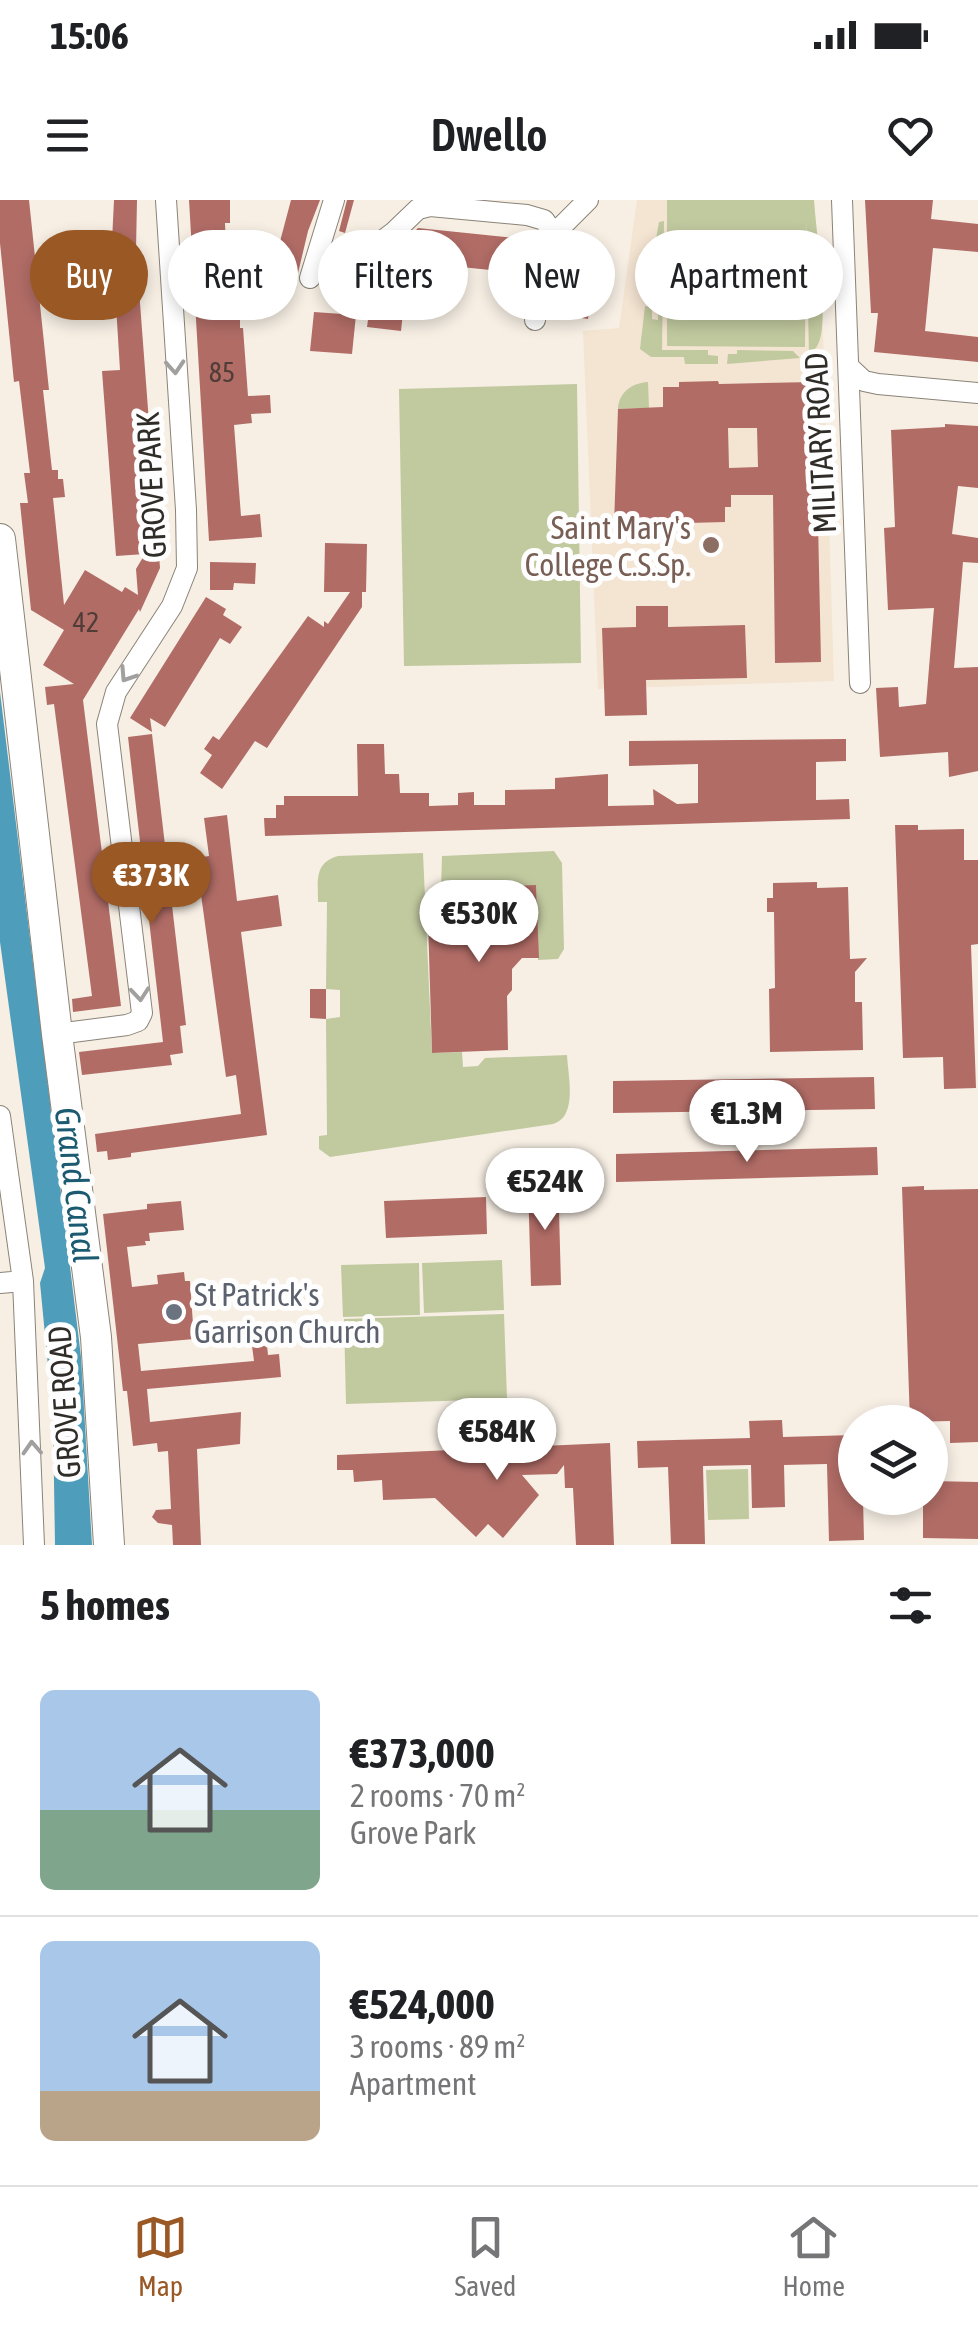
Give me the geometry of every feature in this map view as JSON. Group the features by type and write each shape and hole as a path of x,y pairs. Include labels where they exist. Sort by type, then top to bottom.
{"main road":[{"name":"GROVE ROAD","path":"0,538 96,1337 109,1545"}],"street":[{"name":"GROVE PARK","path":"57,1034 128,1024 138,1021 142,1013 108,724 116,692 172,606 186,568 186,510 166,200"},
{"path":"310,278 334,200"},
{"path":"558,230 588,200"},
{"name":"MILITARY ROAD","path":"842,200 860,683"},
{"path":"396,230 418,209 430,206 527,215 544,220 551,230"},
{"path":"849,368 864,381 878,384 978,393"},
{"path":"0,1116 23,1281 34,1545"},
{"path":"0,1283 23,1281"}],"shaded area":[{"name":"Saint Mary's College C.S.Sp.","path":"637,200 814,200 816,230 635,230 635,320 822,320 834,681 598,689 583,331 619,328"}],"green space":[{"path":"667,200 814,200 817,230 806,230 806,220 806,230 667,230"},
{"path":"643,320 662,320 662,350 708,350 708,355 718,356 718,364 685,364 684,357 651,357 640,349"},
{"path":"667,320 805,320 805,347 667,346"},
{"path":"808,320 823,320 819,342 809,354"},
{"path":"737,350 793,351 800,358 727,364 728,354 737,354"},
{"path":"648,382 649,408 618,409 627,390"},
{"path":"577,384 581,663 404,666 399,389"},
{"path":"554,851 562,863 564,949 558,959 538,960 536,885 440,920 442,856"},
{"path":"423,853 432,1053 462,1052 463,1067 478,1066 485,1058 567,1055 569,1105 561,1120 553,1124 330,1157 319,1149 319,1136 327,1135 326,1019 340,1017 340,990 326,989 327,902 318,902 319,873 325,863 338,856"},
{"path":"502,1260 504,1310 424,1313 422,1263"},
{"path":"419,1263 420,1315 343,1317 341,1265"},
{"path":"504,1314 507,1399 346,1404 344,1319"},
{"path":"748,1469 749,1519 708,1520 706,1470"}],"water":[{"path":"0,692 81,1357 92,1545 55,1545 53,1418 40,1283 45,1268 0,942"}],"building":[{"path":"0,200 29,200 30,320 42,320 49,390 43,390 52,470 58,470 58,479 63,479 65,497 53,498 64,605 85,570 122,592 125,587 138,595 136,569 145,554 116,556 102,371 120,370 117,320 141,320 160,568 140,612 139,609 83,700 121,1006 73,1012 72,999 92,996 54,704 47,705 45,687 74,684 43,665 64,630 31,610 20,503 28,503 24,473 30,473 19,381 14,382 0,243"},
{"path":"114,200 137,200 136,230 113,230"},
{"path":"189,200 230,200 230,223 225,223 225,230 191,230"},
{"path":"291,200 320,200 298,273 298,230 283,230"},
{"path":"347,200 354,200 346,230 339,230"},
{"path":"865,200 933,200 931,219 978,224 978,252 933,248 925,331 978,337 978,362 874,352 878,313 871,313"},
{"path":"468,233 488,235 488,270 468,268"},
{"path":"314,312 318,312 318,320 355,320 352,354 310,351"},
{"path":"196,320 240,320 248,396 270,395 271,413 251,414 252,423 234,425 241,516 260,514 262,537 209,541"},
{"path":"368,320 402,320 401,331 367,327"},
{"path":"679,382 815,382 821,662 775,663 773,495 731,495 731,507 725,507 725,522 614,525 618,409 663,407 663,387 679,387","holes":["728,428 757,428 758,467 729,468"]},
{"path":"945,424 978,426 978,488 958,486 952,534 978,538 978,563 963,562 954,668 978,667 978,771 949,777 948,752 880,757 876,688 898,687 899,707 926,704 934,608 888,610 884,528 895,527 891,430"},
{"path":"325,543 367,544 362,607 267,748 255,741 222,789 200,773 212,755 204,749 213,736 219,740 308,616 324,627 324,621 328,624 350,592 324,592"},
{"path":"210,562 256,563 255,584 234,583 233,590 210,590"},
{"path":"206,597 226,609 223,615 242,627 230,644 220,638 165,727 150,718 152,732 130,718"},
{"path":"636,606 668,606 668,627 745,625 747,678 646,680 647,715 605,716 602,628 636,627"},
{"path":"152,734 186,1025 180,1026 183,1053 170,1055 172,1065 82,1075 79,1052 163,1042 128,737"},
{"path":"846,739 846,761 816,762 816,800 849,799 850,819 265,836 264,818 276,818 276,805 284,805 284,796 358,796 357,744 384,744 385,774 399,774 400,793 429,793 429,806 458,805 458,793 474,792 474,805 505,805 505,790 555,789 555,778 608,774 608,806 654,805 653,789 677,804 698,803 698,764 629,766 629,741"},
{"path":"227,815 237,901 278,895 282,926 241,932 267,1135 131,1153 131,1157 108,1160 107,1151 97,1152 95,1134 241,1114 236,1075 226,1077 196,858 209,856 204,818"},
{"path":"895,825 918,825 918,830 964,829 964,860 978,860 978,944 971,945 976,1088 944,1089 943,1057 903,1058"},
{"path":"817,882 817,888 848,887 850,959 867,958 855,972 855,1002 862,1002 863,1050 770,1052 769,989 775,988 774,912 767,912 767,898 773,898 773,883"},
{"path":"536,885 539,958 522,958 512,969 512,990 507,996 508,1050 432,1053 428,920 440,920 455,888"},
{"path":"310,989 326,989 326,1019 310,1018"},
{"path":"874,1077 875,1109 613,1113 613,1081"},
{"path":"877,1147 878,1175 616,1182 616,1154"},
{"path":"562,1183 561,1285 531,1286 528,1184"},
{"path":"902,1187 978,1189 978,1442 950,1443 948,1405 909,1405"},
{"path":"486,1197 487,1234 386,1238 384,1201"},
{"path":"181,1201 184,1230 149,1233 146,1245 127,1247 132,1287 158,1284 157,1275 184,1272 185,1281 190,1281 194,1339 138,1344 141,1371 254,1361 252,1346 267,1345 268,1355 279,1354 281,1377 147,1389 150,1422 241,1412 240,1444 197,1449 201,1545 173,1545 172,1525 158,1523 152,1517 156,1510 171,1509 168,1451 158,1452 157,1443 133,1446 103,1214"},
{"path":"782,1420 783,1437 838,1435 838,1515 863,1515 864,1540 829,1541 827,1464 784,1465 785,1507 752,1508 751,1465 703,1466 705,1544 671,1544 668,1467 638,1468 637,1441 750,1438 749,1421"},
{"path":"610,1443 614,1545 576,1545 573,1488 565,1488 564,1465 557,1474 522,1475 539,1495 503,1538 488,1524 476,1537 435,1498 383,1500 382,1480 354,1482 353,1470 337,1470 337,1455"},
{"path":"948,1481 978,1482 978,1539 923,1538 923,1515 948,1515"}],"place":[{"name":"Saint Mary's College C.S.Sp.","path":"711,545"},
{"name":"St Patrick's Garrison Church","path":"174,1312"}],"water label":[{"name":"Grand Canal","path":"77,1185"}]}
